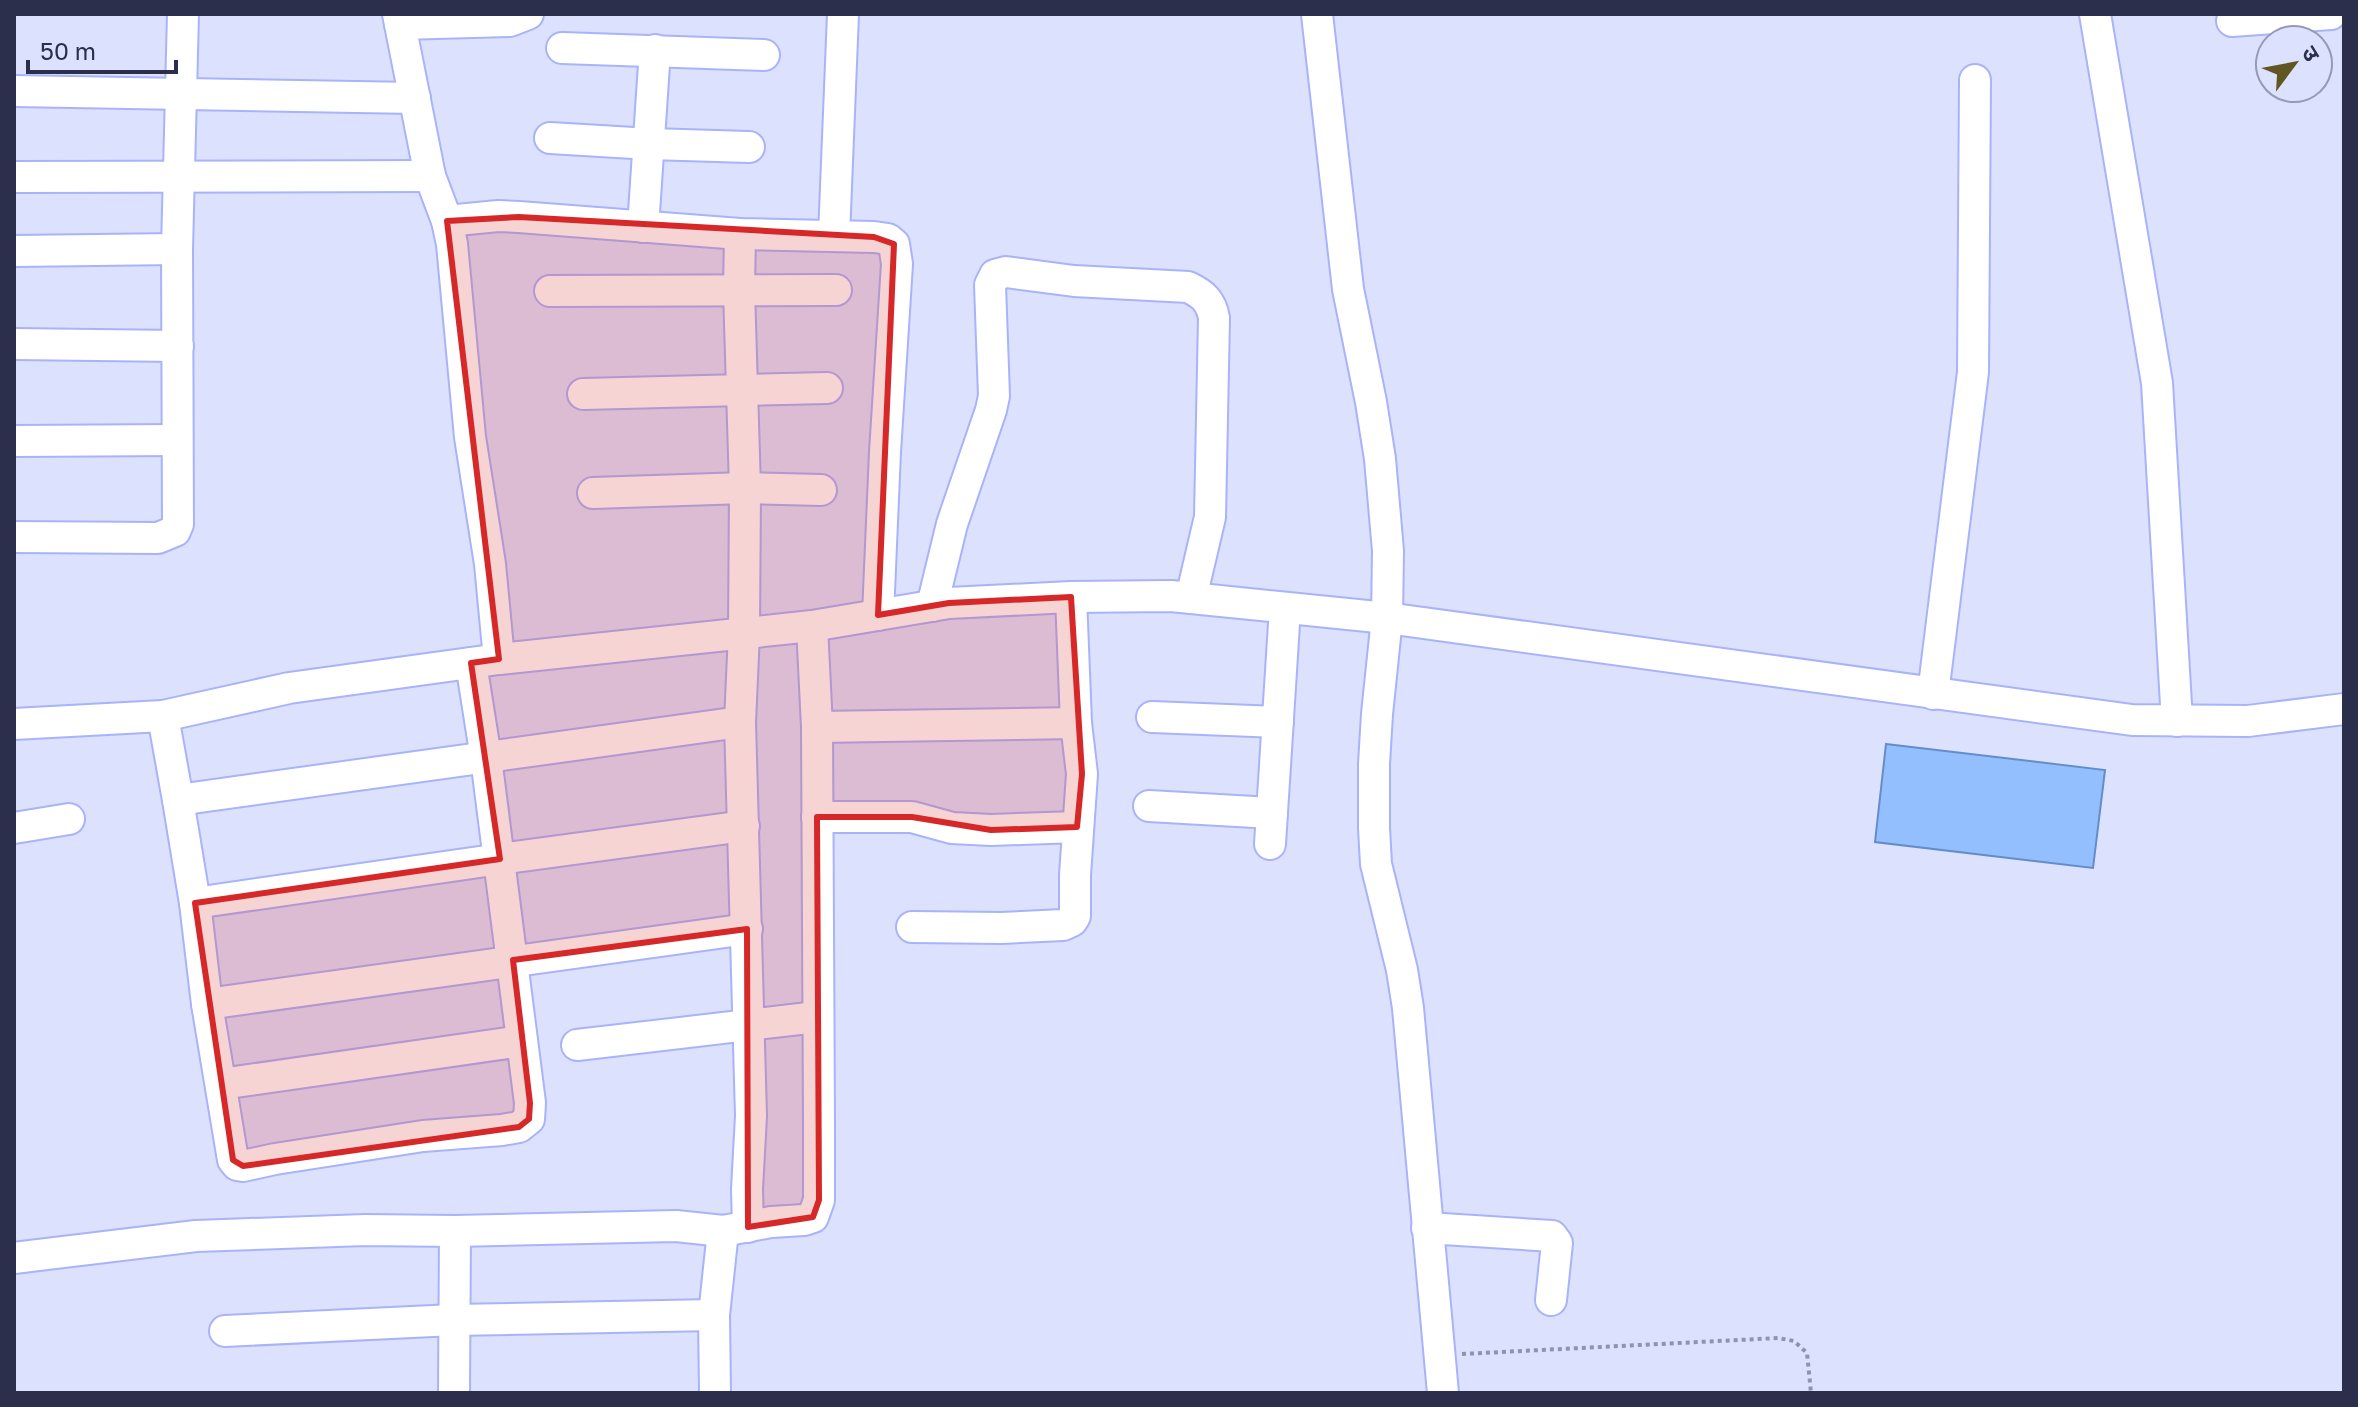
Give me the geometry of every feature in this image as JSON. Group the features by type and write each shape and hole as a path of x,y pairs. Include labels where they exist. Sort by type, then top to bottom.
{"street":[{"path":"14,537 158,538 175,531 178,524 177,249 183,14"},
{"path":"163,716 195,903 225,1119 233,1160 237,1165 423,1136 502,1130 519,1127 529,1119 530,1103 513,960 486,758 485,661 490,564 470,437 452,244 430,176 399,19 510,21 528,14"},
{"path":"834,236 843,14"},
{"path":"1317,14 1348,289 1380,459 1388,551 1387,618 1373,792 1375,848 1408,1008 1443,1393"},
{"path":"2095,14 2157,383 2177,721"},
{"path":"2232,21 2331,14"},
{"path":"562,48 764,55"},
{"path":"643,227 655,50"},
{"path":"1933,694 1973,372 1975,80"},
{"path":"14,91 415,98"},
{"path":"550,138 749,147"},
{"path":"14,177 430,176"},
{"path":"447,221 519,217 740,234 888,239 894,244 897,252 878,615"},
{"path":"715,1393 714,1315 747,1189 751,1116 740,722 745,488 740,234"},
{"path":"14,251 177,249"},
{"path":"932,606 952,524 991,410 994,396 990,285 995,275 1006,272 1074,281 1188,287 1198,291 1212,306 1210,517 1191,598"},
{"path":"550,291 836,290"},
{"path":"14,344 178,346"},
{"path":"583,394 827,388"},
{"path":"14,441 177,440"},
{"path":"593,493 745,488 821,490"},
{"path":"14,724 163,716 289,688 485,661 812,626 949,603 1171,596 1387,618 2132,720 2248,721 2344,709"},
{"path":"912,927 1063,925 1075,916 1082,774 1076,723 1071,597"},
{"path":"1270,844 1285,608"},
{"path":"14,1258 196,1236 365,1230 676,1226 735,1229 813,1217 817,1209 819,1124 817,727 812,626"},
{"path":"1152,717 1278,722"},
{"path":"178,800 740,722"},
{"path":"817,727 1076,723"},
{"path":"1149,806 1272,813"},
{"path":"817,817 912,817 965,829 1077,827"},
{"path":"14,828 69,819"},
{"path":"195,903 744,826"},
{"path":"207,1004 747,929"},
{"path":"577,1045 817,1017"},
{"path":"221,1084 522,1041"},
{"path":"1427,1228 1552,1236 1557,1244 1551,1300"},
{"path":"454,1393 455,1231"},
{"path":"225,1331 454,1320 714,1315"}],"path":[{"path":"1439,1355 1778,1338 1794,1341 1807,1353 1811,1393"}],"highlighted area":[{"path":"519,217 874,237 894,244 878,615 949,603 1071,597 1082,774 1077,827 991,830 912,817 817,817 819,1200 813,1217 748,1227 747,929 513,960 530,1103 529,1119 519,1127 243,1166 233,1160 195,903 500,859 471,663 499,659 447,221"}],"building":[{"path":"1886,744 2105,770 2093,868 1875,842"}]}
